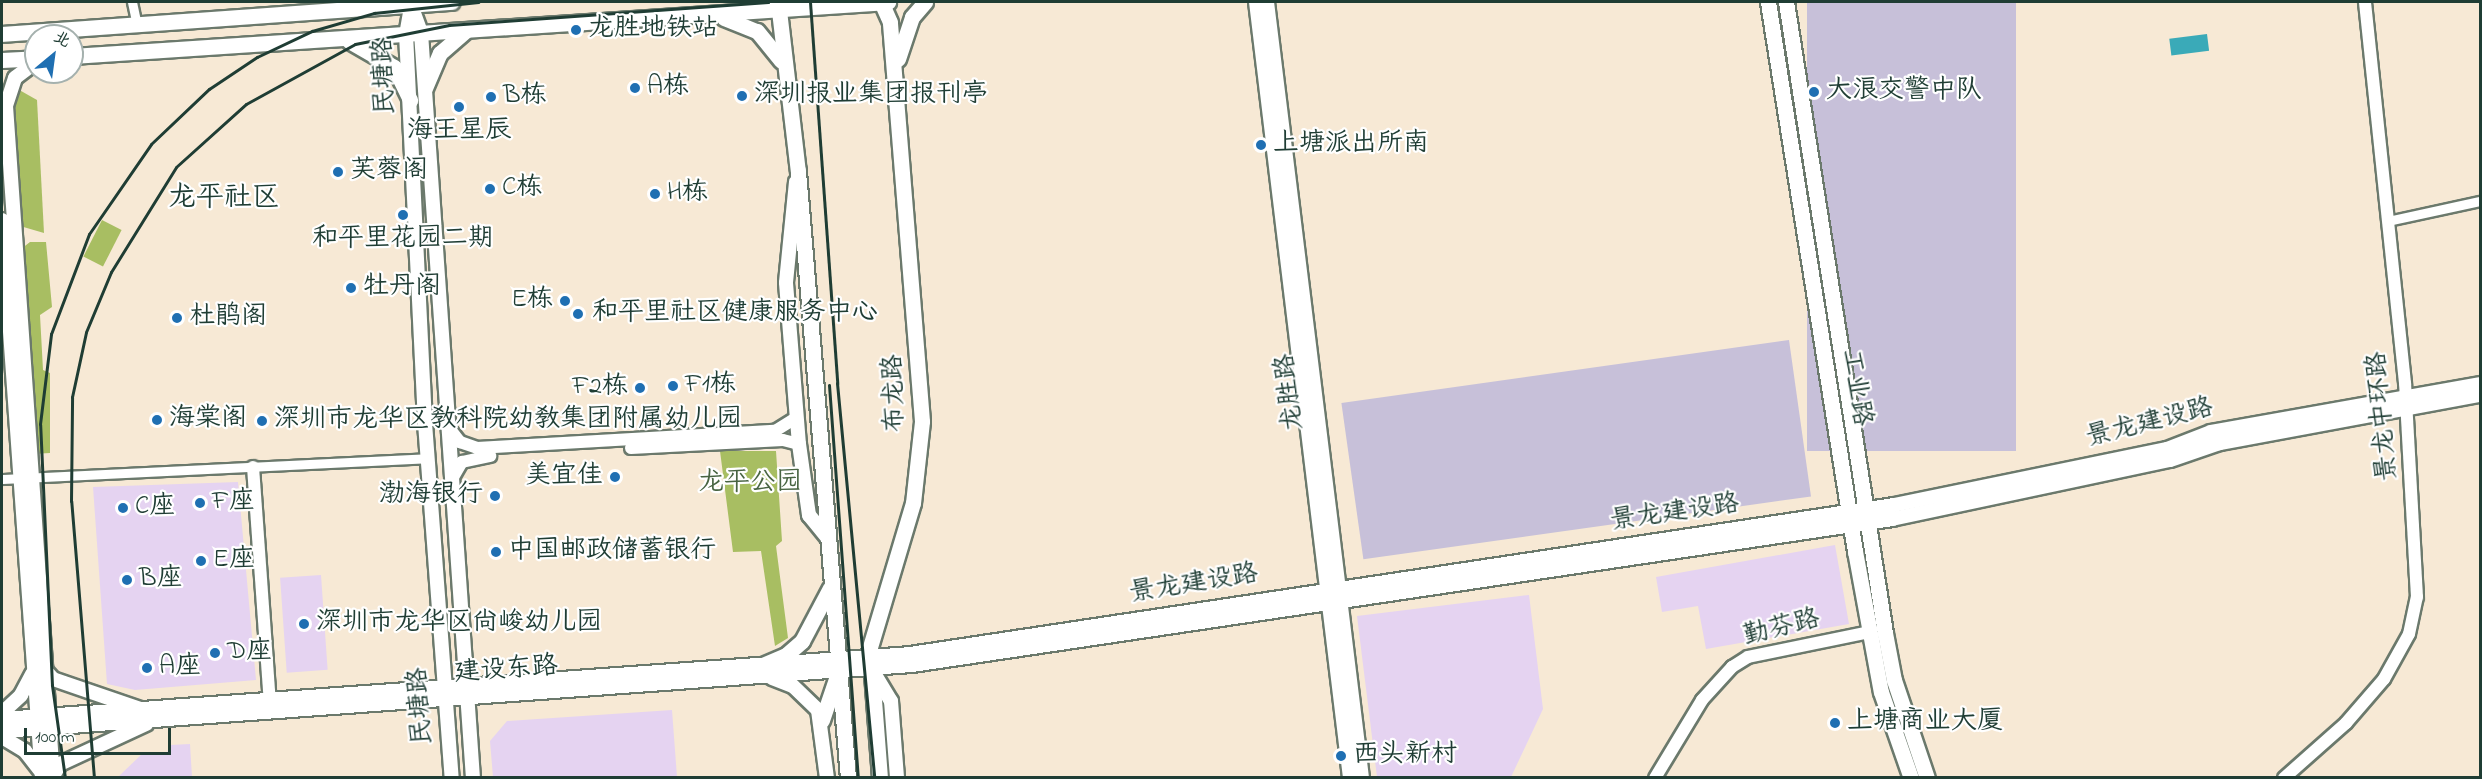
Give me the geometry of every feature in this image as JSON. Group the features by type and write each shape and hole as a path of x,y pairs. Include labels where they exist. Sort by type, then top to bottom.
{"main road":[{"path":"2,34 452,2"},
{"name":"布龙路","path":"880,777 871,663 921,466 920,368 895,71 890,22 881,2"},
{"path":"84,55 710,15 778,6 888,2"},
{"path":"895,71 912,17 925,2"},
{"name":"龙胜路","path":"1256,2 1333,593 1362,777"},
{"name":"龙胜路","path":"1268,2 1333,593 1350,777"},
{"name":"工业路","path":"1768,2 1870,632 1889,722 1911,777"},
{"name":"工业路","path":"1786,2 1894,680 1927,777"},
{"name":"民塘路","path":"411,5 413,34 410,100 427,458 452,777"},
{"path":"778,6 798,171 848,777"},
{"path":"710,15 757,31 784,68"},
{"path":"425,88 440,53 466,30"},
{"name":"民塘路","path":"413,34 425,88 473,777"},
{"path":"340,39 366,47 394,67 410,100"},
{"path":"2,60 24,60"},
{"path":"24,70 15,78 6,106 24,478"},
{"path":"798,171 786,257 797,417 809,515 829,540"},
{"path":"2,220 47,775"},
{"name":"景龙建设路","path":"871,663 1333,593 1868,516 2170,460 2220,443 2481,384"},
{"name":"景龙建设路","path":"2405,402 2481,395"},
{"path":"822,720 803,693 762,671 786,655 801,641 832,579"},
{"path":"871,663 891,700 897,777"},
{"name":"建设东路","path":"2,731 43,724 871,663"},
{"path":"827,777 822,720 839,665"},
{"path":"2,713 21,695 38,670"},
{"path":"38,670 53,679 150,716"},
{"name":"建设东路","path":"150,716 270,702 445,694"},
{"path":"47,775 60,764 150,716"},
{"name":"建设东路","path":"2,719 43,724"},
{"path":"2,737 25,751 47,775"}],"street":[{"path":"132,2 137,25"},
{"name":"景龙中环路","path":"2284,777 2366,701 2409,634 2418,583 2405,402 2365,2"},
{"path":"2388,221 2481,201"},
{"path":"449,429 460,442 477,448 775,431 797,417"},
{"path":"452,479 462,462 477,457 783,440 800,444"},
{"path":"2,479 427,458"},
{"path":"252,467 270,702"},
{"name":"勤芬路","path":"1655,777 1702,700 1732,667 1748,657 1870,632"}],"shaded area":[{"path":"1807,2 2016,2 2016,451 1807,451"},
{"path":"1789,340 1811,496 1363,559 1341,403"},
{"path":"238,482 256,680 135,690 107,684 93,487"},
{"path":"1835,545 1849,624 1706,649 1698,606 1662,612 1656,577"},
{"name":"深圳市龙华区尚峻幼儿园","path":"321,575 328,670 287,673 280,578"},
{"path":"1529,595 1543,709 1511,777 1377,777 1357,616"},
{"path":"672,710 677,777 493,777 490,741 507,721"},
{"path":"190,744 192,777 118,777 142,754 166,755 170,745"}],"green space":[{"path":"14,87 37,100 44,233 20,226"},
{"path":"102,220 122,230 103,267 83,257"},
{"path":"30,242 46,242 52,307 40,315 43,370 50,373 50,453 33,454 21,249"},
{"name":"龙平公园","path":"720,451 776,451 782,541 776,546 788,638 775,646 761,551 733,552"}],"water":[{"path":"2207,34 2209,51 2171,56 2169,39"}],"railway":[{"path":"65,778 52,685 40,424 51,334 89,234 151,144 209,89 257,57 312,31 374,13 478,2"},
{"path":"94,778 71,501 72,397 86,332 111,272 176,167 246,104 355,44 449,25 768,2"},
{"path":"810,2 837,383 874,778"},
{"path":"829,385 858,778"}],"place":[{"name":"龙胜地铁站","path":"576,30"},
{"name":"A栋","path":"635,88"},
{"name":"大浪交警中队","path":"1814,92"},
{"name":"深圳报业集团报刊亭","path":"742,96"},
{"name":"B栋","path":"491,97"},
{"name":"海王星辰","path":"459,107"},
{"name":"上塘派出所南","path":"1261,145"},
{"name":"芙蓉阁","path":"338,172"},
{"name":"C栋","path":"490,189"},
{"name":"H栋","path":"655,194"},
{"name":"和平里花园二期","path":"403,215"},
{"name":"牡丹阁","path":"351,288"},
{"name":"E栋","path":"565,301"},
{"name":"和平里社区健康服务中心","path":"578,314"},
{"name":"杜鹃阁","path":"177,318"},
{"name":"F1栋","path":"673,386"},
{"name":"F2栋","path":"640,388"},
{"name":"海棠阁","path":"157,420"},
{"name":"深圳市龙华区教科院幼教集团附属幼儿园","path":"262,421"},
{"name":"美宜佳","path":"615,477"},
{"name":"渤海银行","path":"495,496"},
{"name":"F座","path":"200,503"},
{"name":"C座","path":"123,508"},
{"name":"中国邮政储蓄银行","path":"496,552"},
{"name":"E座","path":"201,561"},
{"name":"B座","path":"127,580"},
{"name":"深圳市龙华区尚峻幼儿园","path":"304,624"},
{"name":"D座","path":"215,653"},
{"name":"A座","path":"147,668"},
{"name":"上塘商业大厦","path":"1835,723"},
{"name":"西头新村","path":"1341,756"}],"district":[{"name":"龙平社区","path":"224,199"}]}
